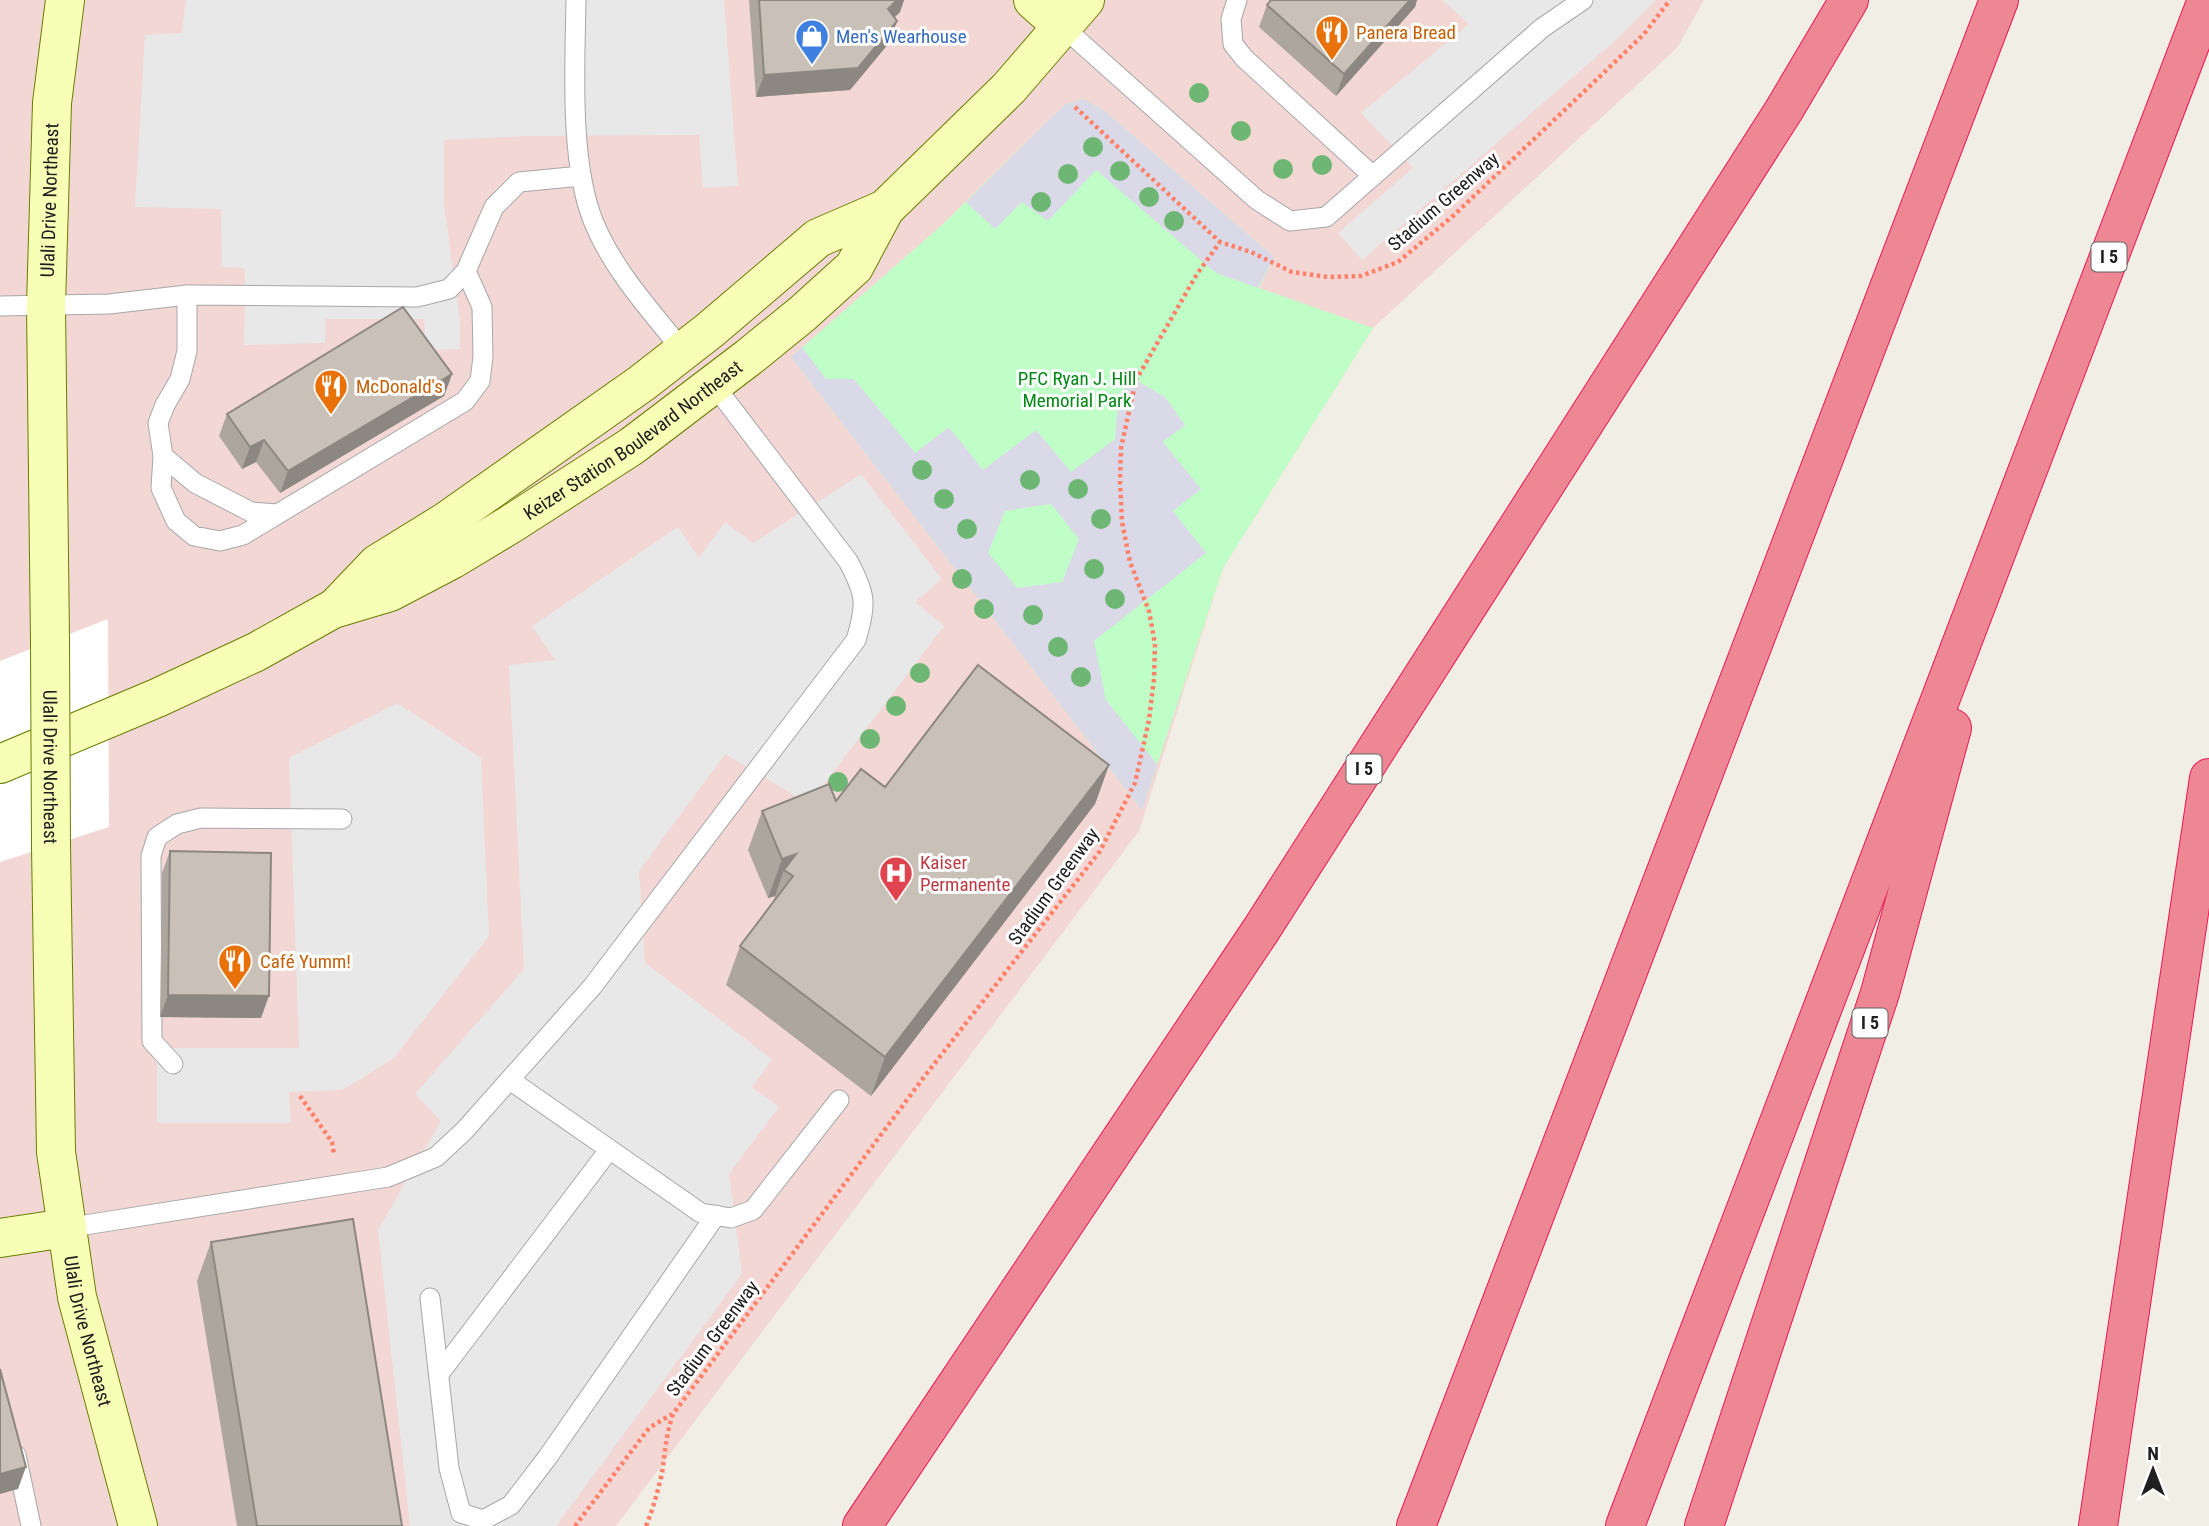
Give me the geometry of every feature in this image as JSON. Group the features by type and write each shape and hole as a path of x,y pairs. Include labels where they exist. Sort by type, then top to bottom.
{"highway":[{"name":"I 5","path":"862,1526 1261,930 1784,110 1849,0"},
{"path":"1416,1526 1999,0"},
{"name":"I 5","path":"1625,1526 2207,0"},
{"name":"I 5","path":"1704,1526 1880,993 2011,513"},
{"path":"2098,1526 2209,778"}],"main road":[{"name":"Ulali Drive Northeast","path":"65,0 52,103 46,305 56,1152 77,1297 138,1526"},
{"path":"1033,0 1074,13"},
{"name":"Keizer Station Boulevard Northeast","path":"0,764 158,698 256,652 333,609 390,592 488,538 632,446 714,385 802,314 854,267 885,209 1009,88 1074,13"},
{"name":"Keizer Station Boulevard Northeast","path":"333,609 377,564 445,523 642,383 771,280 818,238 885,209"},
{"path":"0,1238 66,1228"}],"lane":[{"path":"576,0 575,106 581,176 594,222 613,260 683,351"},
{"path":"1237,0 1231,19 1233,44 1244,58 1373,176"},
{"path":"1074,13 1257,200 1290,221 1326,217 1542,28 1583,0"},
{"path":"0,306 109,303 187,295 416,298 450,289 466,271 494,206 519,182 581,176"},
{"path":"187,295 187,351 180,379 158,423 163,456 161,488 176,521 194,536 220,541 243,535 465,401 480,381 483,357 481,307 466,271"},
{"path":"66,1228 388,1177 436,1157 464,1131 592,987 856,640 864,613 860,584 848,561 714,385"},
{"path":"163,456 195,483 251,512 278,514"},
{"path":"173,1064 152,1041 151,856 158,837 177,824 201,818 342,819"},
{"path":"510,1080 701,1213 731,1218 753,1210 838,1100"},
{"path":"439,1374 609,1150"},
{"path":"430,1298 449,1468 461,1513 483,1520 511,1505 547,1458 716,1215"},
{"path":"11,1435 31,1526"}],"path":[{"name":"Stadium Greenway","path":"646,1526 656,1501 666,1435 673,1414 924,1077 1100,850 1135,783 1149,720 1155,644 1149,611 1130,562 1122,523 1121,448 1136,380 1197,274 1220,242 1251,252 1292,272 1328,277 1361,276 1398,262 1454,215 1644,34 1670,0"},
{"path":"1075,107 1220,242"},
{"path":"300,1096 332,1142 334,1156"},
{"path":"575,1526 649,1428 673,1414"}],"shaded area":[{"path":"0,0 1704,0 1677,48 1373,328 1223,568 1139,831 616,1526 0,1526"},
{"path":"186,0 724,0 738,186 703,188 699,135 528,136 444,140 444,205 460,320 460,349 426,350 424,319 326,319 325,343 244,345 245,268 222,267 221,209 135,207 145,35 182,33"},
{"path":"1442,0 1656,0 1617,39 1362,260 1338,233 1413,168 1361,113 1469,24"},
{"path":"1084,99 1106,112 1274,257 1258,288 1216,273 1096,170 1048,221 1022,202 995,229 966,202 1066,104"},
{"path":"802,347 826,379 854,379 915,453 949,427 983,470 1036,430 1071,472 1115,439 1117,413 1129,376 1165,397 1185,425 1163,442 1201,489 1173,511 1206,553 1094,641 1106,700 1157,764 1142,810 791,357","holes":["1051,504 1079,539 1062,582 1017,588 988,553 1005,511"]},
{"path":"861,474 942,579 915,602 944,626 809,804 725,754 639,871 645,963 772,1059 752,1087 779,1107 729,1174 742,1274 556,1526 410,1526 378,1230 441,1121 415,1094 524,969 509,665 555,660 532,626 678,527 699,558 725,522 753,543"},
{"path":"397,703 481,758 489,936 393,1059 342,1090 289,1092 291,1123 157,1123 157,1048 299,1048 289,758"}],"green space":[{"name":"PFC Ryan J. Hill Memorial Park","path":"1084,99 1106,112 1274,257 1259,288 1373,328 1223,568 1142,810 791,357 942,225 1066,104"}],"pier":[{"path":"108,619 109,827 0,862 0,661"}],"building":[{"name":"Men's Wearhouse","path":"759,0 897,0 888,9 897,21 858,68 764,75"},
{"name":"Panera Bread","path":"1271,0 1410,0 1344,74 1267,5"},
{"name":"McDonald's","path":"403,307 452,374 288,471 264,440 250,447 227,414"},
{"name":"Kaiser Permanente","path":"978,665 1109,765 885,1057 740,946 793,876 784,870 796,854 782,859 762,811 829,784 836,801 861,769 885,787"},
{"path":"170,851 271,853 269,996 168,995"},
{"path":"353,1219 402,1526 257,1526 211,1242"},
{"path":"0,1369 26,1467 0,1474"}],"place":[{"name":"Panera Bread","path":"1332,62"},
{"name":"Men's Wearhouse","path":"812,66"},
{"name":"McDonald's","path":"331,416"},
{"name":"Kaiser Permanente","path":"896,903"},
{"name":"Café Yumm!","path":"235,991"}]}
